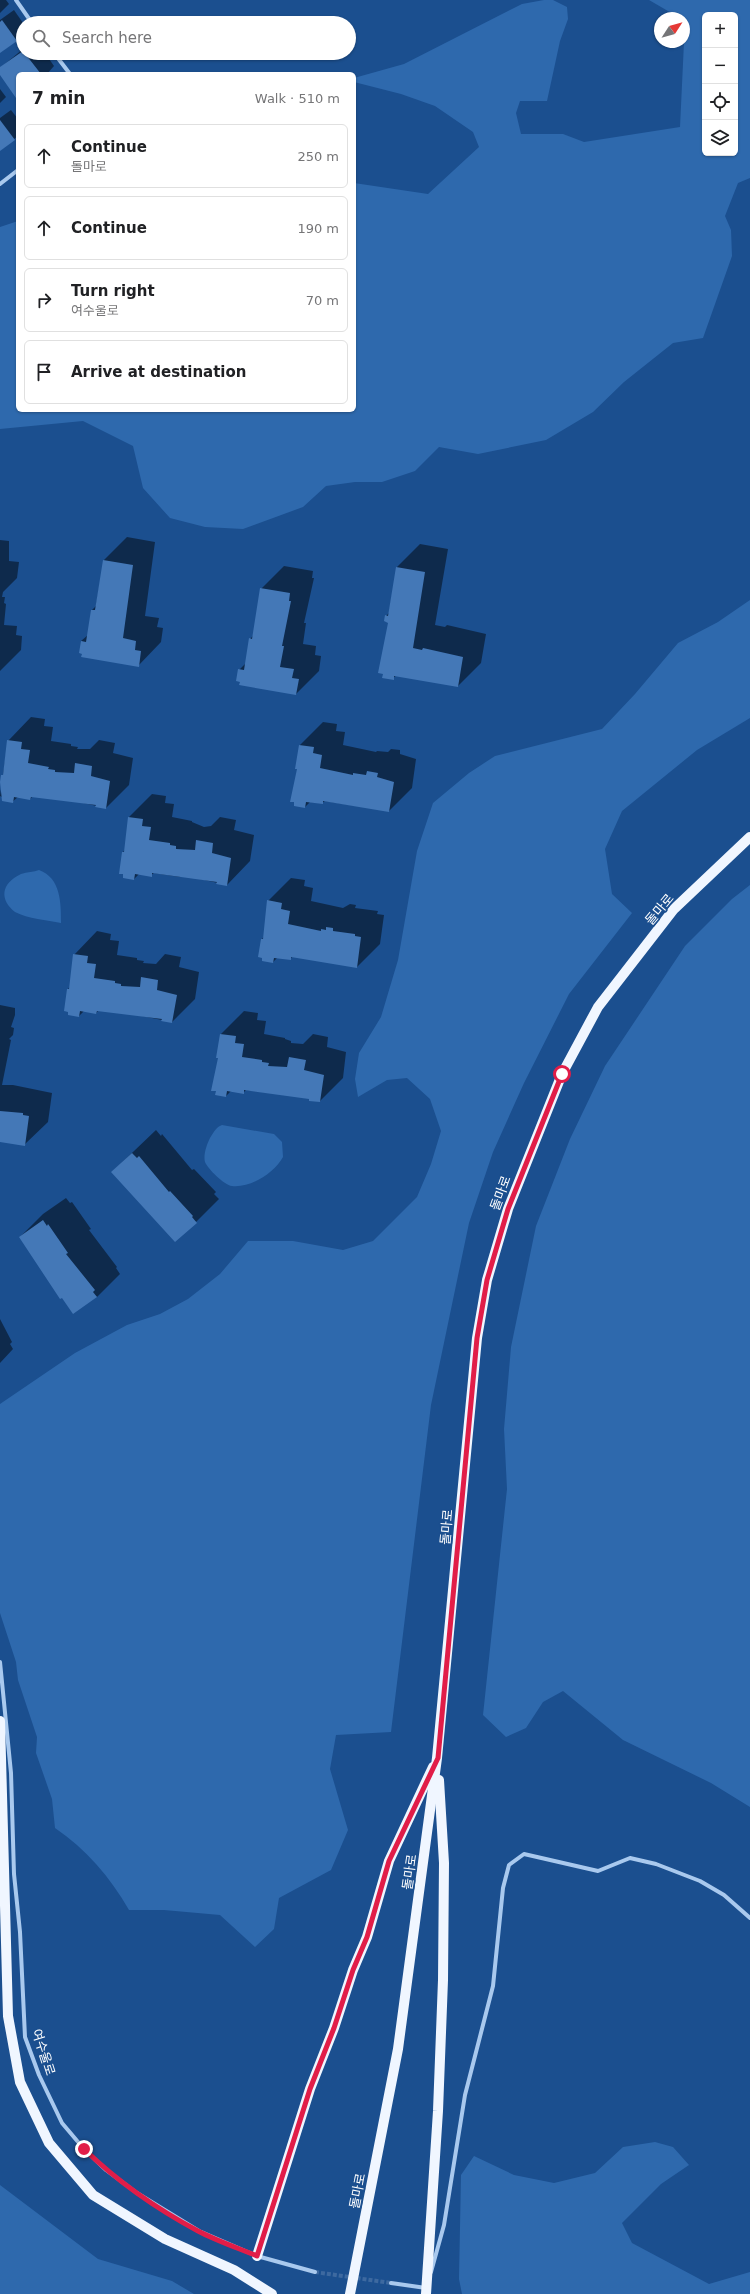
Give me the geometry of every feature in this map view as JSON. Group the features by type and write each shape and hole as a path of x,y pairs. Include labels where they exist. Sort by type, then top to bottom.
{"main road":[{"name":"돌마로","path":"350,2294 398,2049 438,1758 477,1338 487,1280 508,1209 562,1074 598,1007 674,909 750,837"},
{"path":"0,1721 8,2016 20,2082 49,2143 93,2195 165,2240 234,2270 272,2294"},
{"path":"257,2256 310,2089 334,2028 353,1970 367,1937 389,1861 438,1758"},
{"path":"426,2291 438,2111 443,1980 444,1863 438,1758"}],"street":[{"path":"16,0 27,16"},
{"path":"59,60 68,72"},
{"path":"0,184 16,172"},
{"name":"여수울로","path":"0,1662 11,1773 14,1874 20,1932 25,2037 39,2074 62,2123 84,2149 106,2170 137,2193 198,2231 257,2256 315,2272"},
{"path":"391,2283 426,2291 437,2257 465,2095 493,1986 503,1888 509,1864 524,1854 598,1871 630,1858 656,1864 700,1881 724,1895 750,1918"}],"shaded area":[{"path":"553,0 567,7 568,19 560,41 547,101 520,101 516,113 521,134 563,134 584,142 680,127 684,48 690,48 690,12 670,12 649,0 750,0 750,178 738,183 725,216 731,230 732,256 703,338 673,343 624,382 593,412 546,440 478,454 439,447 415,471 382,482 355,482 326,486 303,507 243,529 205,527 170,518 143,488 133,446 83,421 0,429 0,227 16,222 16,412 356,412 356,183 428,194 479,147 473,132 435,106 401,94 356,83 356,77 404,64 522,4"},
{"path":"750,600 750,718 697,750 622,811 605,849 612,894 632,913 569,994 524,1083 493,1152 469,1223 431,1405 391,1732 336,1735 330,1769 348,1830 331,1870 279,1898 274,1929 255,1947 220,1915 164,1910 129,1910 114,1886 87,1854 55,1828 52,1799 36,1753 37,1737 18,1680 16,1662 0,1613 0,1404 75,1353 127,1325 160,1314 188,1299 220,1274 248,1241 293,1241 343,1250 373,1241 417,1197 431,1164 441,1131 430,1099 407,1078 387,1080 358,1097 355,1079 359,1053 381,1017 398,960 417,851 433,803 469,773 495,756 602,729 635,694 678,643 718,622"},
{"path":"39,870 52,879 56,885 61,907 61,923 32,918 20,914 15,912 7,902 4,892 9,882 21,874"},
{"path":"750,885 750,1807 711,1783 623,1740 563,1691 543,1702 526,1728 506,1737 483,1715 507,1489 504,1429 511,1347 536,1226 570,1139 605,1066 685,946 732,899"},
{"path":"222,1125 274,1134 282,1142 283,1157 274,1169 254,1182 239,1186 229,1185 221,1180 205,1162 206,1150 210,1138 217,1128"},
{"path":"655,2142 673,2147 689,2165 661,2184 622,2223 632,2243 709,2284 750,2272 750,2294 462,2294 459,2279 461,2175 474,2156 514,2175 554,2183 595,2173 623,2147"},
{"path":"0,2185 98,2259 172,2281 194,2294 0,2294"}],"building":[{"path":"2,20 16,42 0,53 0,22"},
{"path":"16,56 16,60 30,60 39,72 16,72 16,98 0,75 0,67"},
{"path":"0,120 15,140 0,151"},
{"path":"103,560 133,565 123,638 136,641 135,650 141,651 139,667 81,657 82,654 79,653 81,641 86,642 91,610 95,610"},
{"path":"396,567 425,572 413,648 422,650 423,648 463,657 458,687 394,676 394,680 382,678 383,674 378,673 388,623 384,621 385,615 388,616"},
{"path":"260,588 290,593 289,601 291,601 282,646 284,646 280,667 294,669 292,678 299,679 296,695 239,685 240,682 236,681 238,669 244,670 249,638 252,639"},
{"path":"7,740 22,742 21,749 30,750 28,763 49,767 48,769 55,770 55,772 74,773 75,763 92,766 91,776 110,781 106,809 95,807 96,805 31,797 30,800 14,797 13,803 2,801 0,782 1,775 3,775"},
{"path":"299,745 314,747 313,753 322,755 320,768 353,775 353,773 366,775 367,771 378,773 377,777 394,782 389,812 323,801 323,804 306,802 305,808 294,806 294,802 290,802 297,769 295,769"},
{"path":"128,817 143,819 142,826 151,827 149,840 170,843 170,845 176,846 176,849 195,850 196,840 213,843 212,853 231,858 227,886 216,884 217,882 152,873 152,877 135,874 134,880 123,878 123,874 119,874 122,852 124,852"},
{"path":"267,900 282,903 281,909 290,911 288,924 321,931 321,929 326,930 326,927 333,928 333,931 355,934 355,936 361,937 357,968 291,957 291,960 274,958 273,963 262,961 262,958 258,957 261,939 263,939"},
{"path":"73,954 88,956 87,963 96,964 94,978 115,981 115,983 121,984 121,986 140,987 141,977 158,980 157,990 177,995 172,1023 161,1021 162,1019 97,1011 96,1014 80,1011 79,1017 68,1015 68,1012 64,1011 67,989 69,989"},
{"path":"220,1034 236,1036 235,1043 244,1044 242,1057 262,1060 262,1062 269,1063 268,1066 287,1067 289,1057 306,1060 304,1070 324,1075 320,1102 309,1101 309,1099 244,1090 244,1094 227,1091 226,1097 215,1095 216,1091 211,1091 218,1058 216,1058"},
{"path":"0,1111 23,1113 23,1115 29,1116 25,1146 0,1142"},
{"path":"132,1153 137,1158 139,1156 169,1192 170,1191 193,1216 192,1217 197,1223 175,1242 111,1172"},
{"path":"43,1220 47,1226 48,1224 68,1253 66,1254 95,1290 93,1292 97,1297 73,1314 62,1298 60,1299 19,1237"}],"tunnel":[{"path":"315,2272 391,2283"}],"route":[{"path":"84,2149 106,2170 164,2211 198,2231 257,2256 310,2089 334,2028 353,1970 367,1937 389,1861 438,1758 477,1338 487,1280 508,1209 532,1145 562,1074"}]}
